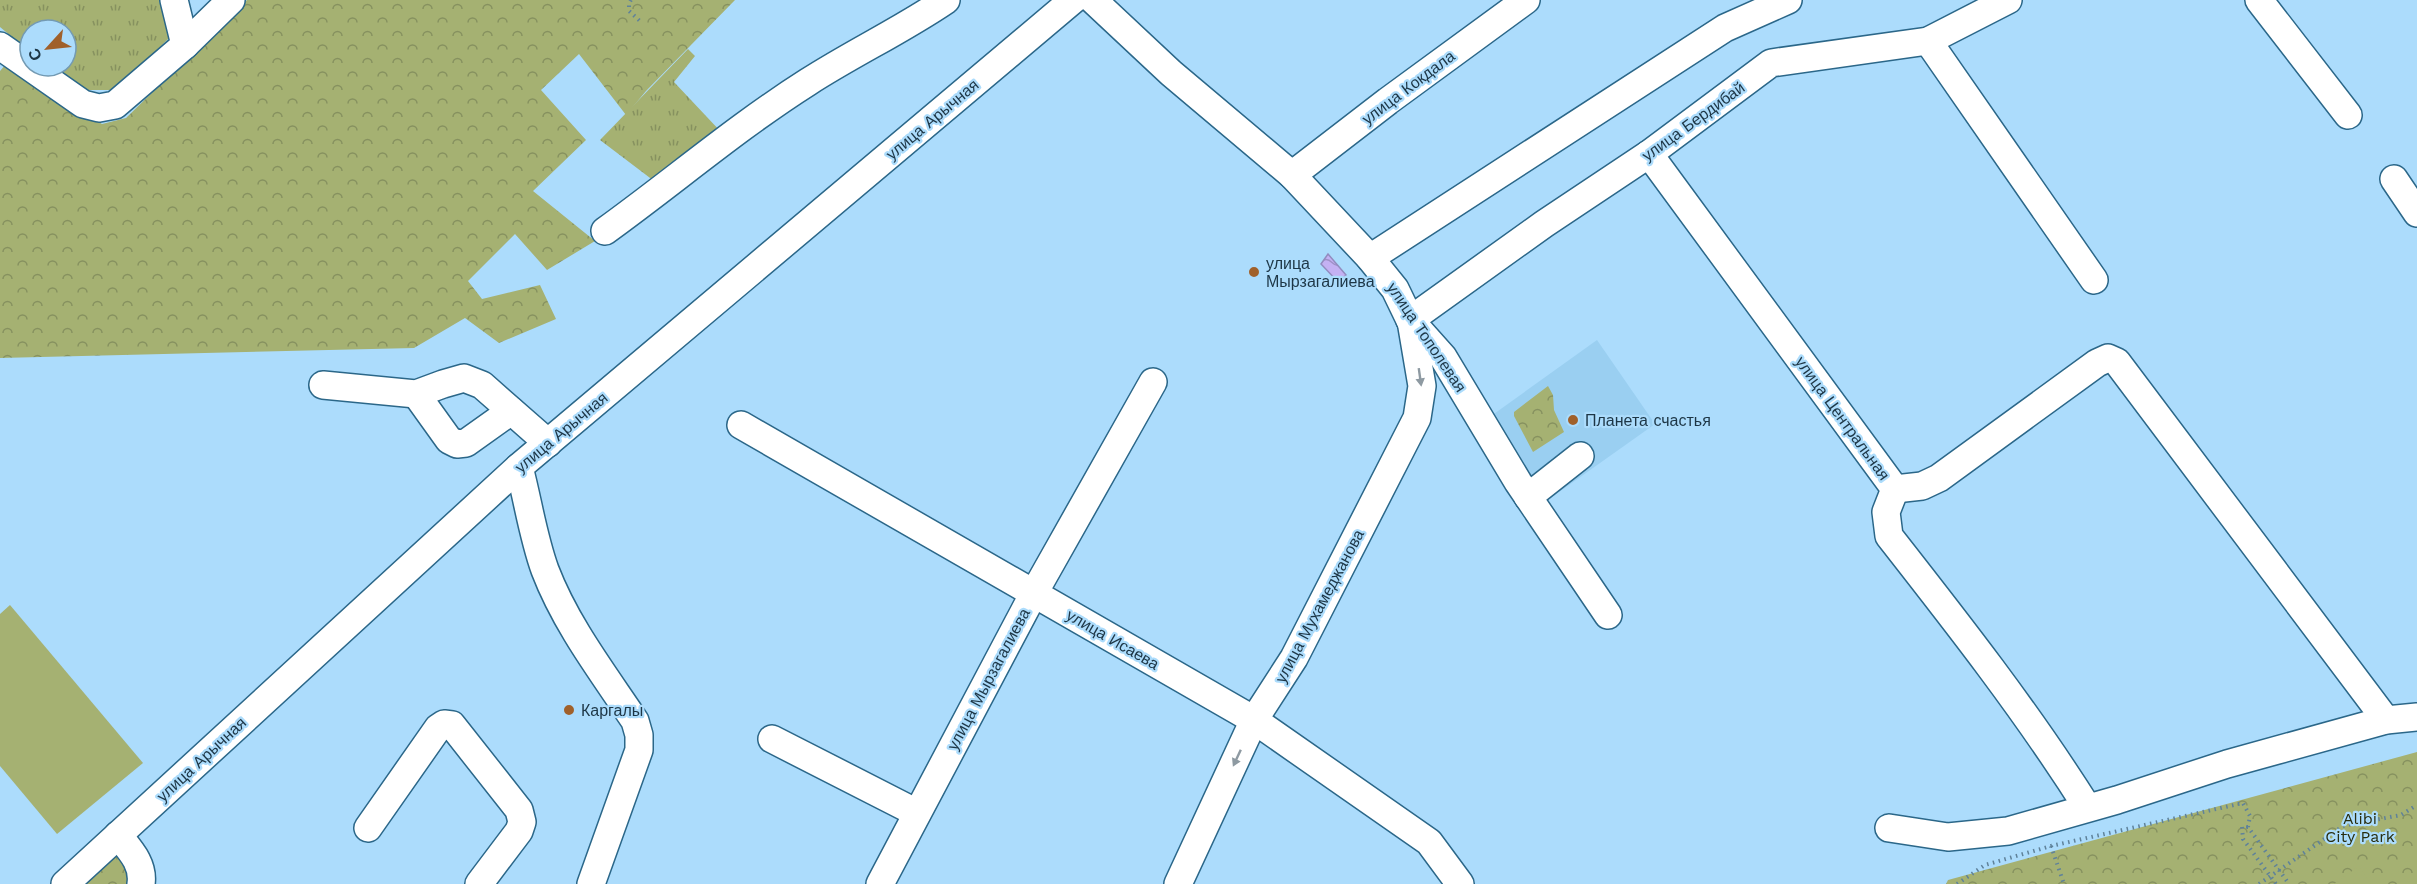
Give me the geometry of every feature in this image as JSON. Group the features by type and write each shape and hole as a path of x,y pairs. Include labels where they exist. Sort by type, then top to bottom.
{"street":[{"path":"174,0 185,45"},
{"path":"0,46 83,104 99,108 115,105 185,45 231,0"},
{"path":"605,231 670,185 724,140 808,81 911,24 946,0"},
{"name":"улица Арычная","path":"65,884 519,467 1073,0"},
{"name":"улица Тополевая","path":"1093,0 1171,73 1292,175 1370,258 1395,289 1410,320 1443,357 1528,497 1608,615"},
{"name":"улица Кокдала","path":"1292,175 1526,0"},
{"path":"1370,258 1725,28 1788,0"},
{"name":"улица Бердибай","path":"1410,320 1544,224 1649,154 1771,63 1928,41 2008,0"},
{"path":"2259,0 2348,115"},
{"path":"1928,41 2094,280"},
{"name":"улица Центральная","path":"1649,154 1895,489 1886,512 1889,536 1990,665 2049,747 2087,807"},
{"path":"2394,179 2417,213"},
{"name":"улица Мухамеджанова","path":"1178,884 1254,720 1294,658 1417,418 1422,386 1410,320"},
{"path":"1895,489 1922,486 1939,478 2097,363 2108,358 2117,362 2386,720"},
{"path":"323,385 416,394 464,378 482,386 548,443"},
{"name":"улица Мырзагалиева","path":"880,884 1034,593 1153,382"},
{"path":"416,394 449,440 457,444 466,444 511,411"},
{"name":"улица Исаева","path":"741,425 1254,720 1429,842 1460,884"},
{"path":"1528,497 1580,456"},
{"path":"519,467 544,568 570,622 635,721 639,735 639,750 591,884"},
{"path":"1889,828 1948,837 2008,831 2117,800 2227,764 2386,720 2417,717"},
{"path":"368,828 438,728 444,724 452,725 519,810 522,822 519,831 478,884"},
{"path":"772,739 917,813"},
{"path":"118,835 138,862 142,875 141,884"}],"path":[{"path":"632,0 629,3 629,11 641,22"},
{"path":"1957,884 1984,865 2051,846 2243,803 2250,816 2248,827 2289,884"},
{"path":"2259,884 2343,826 2401,815 2417,805"},
{"path":"2248,827 2242,827 2243,839 2276,884"},
{"path":"2051,846 2064,884"}],"shaded area":[{"name":"Планета счастья","path":"1597,340 1655,424 1545,502 1491,416"}],"green space":[{"path":"0,0 159,0 170,37 118,90 77,90 62,78 78,78 78,18 18,18 18,42 0,27"},
{"path":"247,0 735,0 646,91 626,115 579,54 541,90 586,140 533,191 595,241 547,270 515,234 468,281 482,299 540,285 556,319 499,343 465,318 414,348 0,358 0,71 6,64 18,72 18,78 28,78 102,124 126,118"},
{"path":"688,49 695,56 674,82 722,133 658,184 600,140"},
{"path":"1548,386 1553,395 1554,410 1564,432 1533,452 1514,412"},
{"path":"10,605 143,763 57,834 0,766 0,614"},
{"name":"Alibi City Park","path":"2417,752 2417,884 1946,884 1948,880"},
{"path":"115,855 137,879 134,884 84,884"},
{"path":"2359,866 2371,884 2334,884"}],"water":[{"path":"1328,254 1346,275 1339,283 1321,264"}],"place":[{"name":"улица Мырзагалиева","path":"1254,272"},
{"name":"Планета счастья","path":"1573,420"},
{"name":"Каргалы","path":"569,710"}]}
